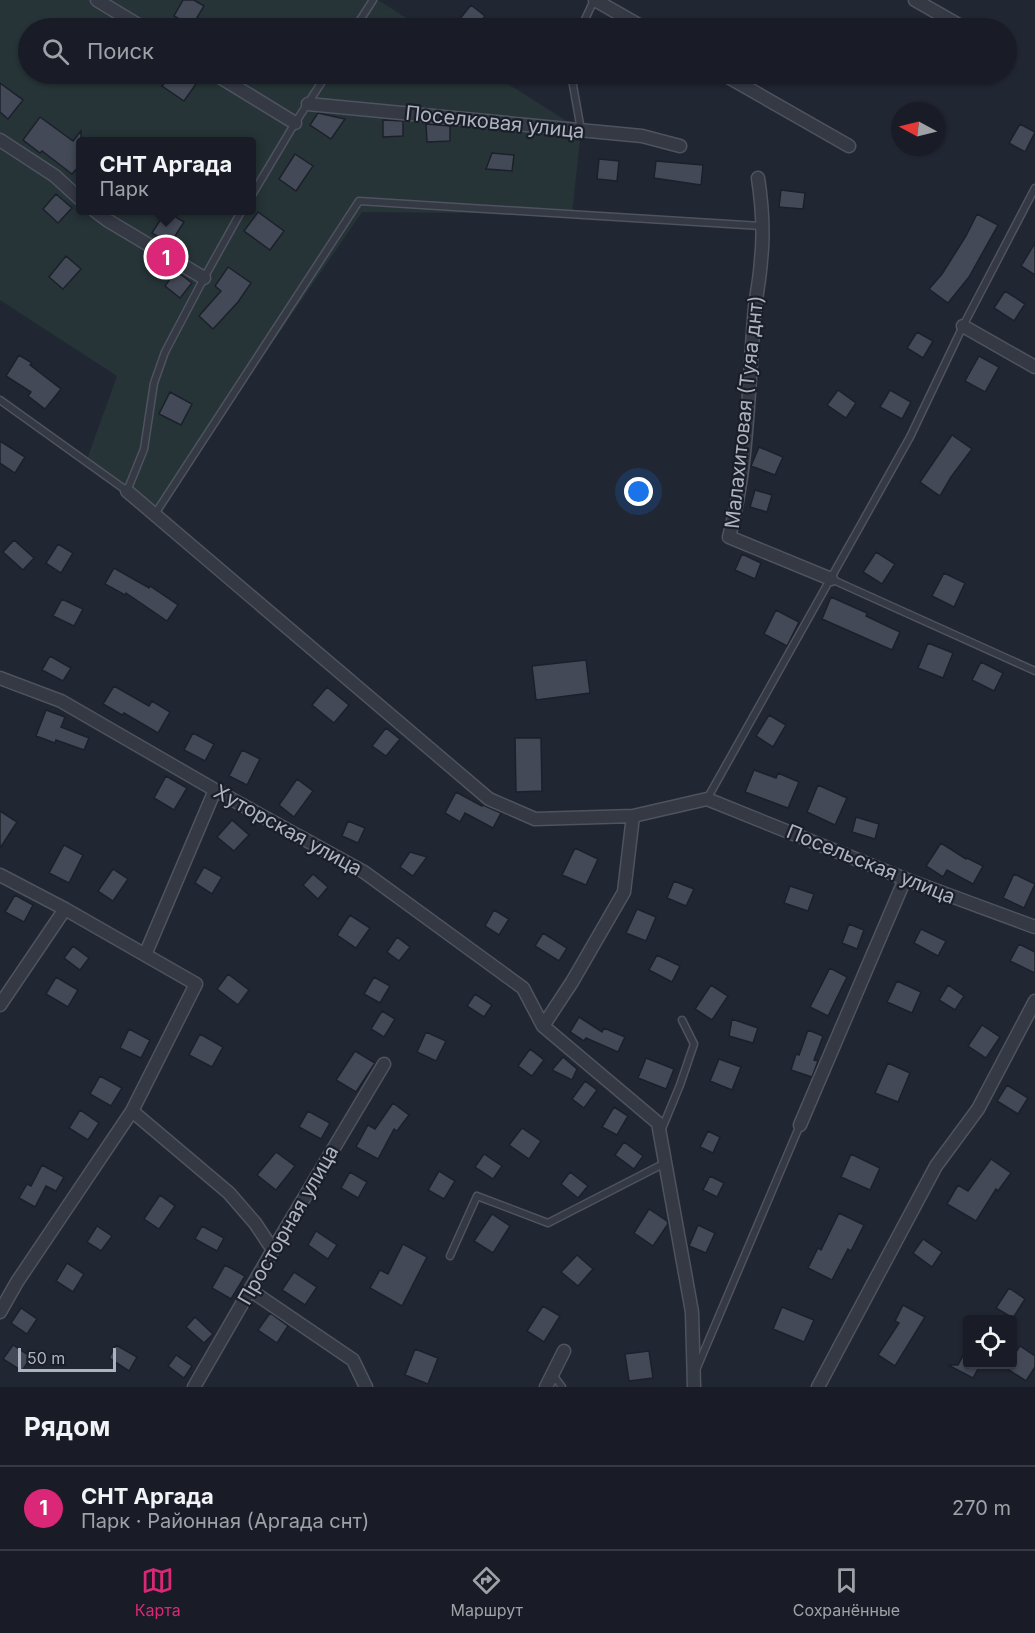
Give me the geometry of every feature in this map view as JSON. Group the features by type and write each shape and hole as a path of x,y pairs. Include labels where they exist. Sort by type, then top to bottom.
{"street":[{"path":"96,0 126,18"},
{"path":"595,0 626,18"},
{"path":"915,0 946,18"},
{"path":"231,84 295,123"},
{"path":"740,84 849,146"},
{"name":"Поселковая улица","path":"308,104 642,136 680,146"},
{"path":"0,140 55,176 76,195"},
{"name":"Малахитовая (Туяа днт)","path":"758,178 761,194 762,258 754,310 745,441 735,517 729,537 831,579"},
{"path":"100,215 204,278"},
{"path":"963,327 1035,367"},
{"path":"128,491 489,799 535,819 633,816 707,798"},
{"name":"Хуторская улица","path":"0,678 61,701 373,878 523,988 543,1026"},
{"path":"145,955 215,790"},
{"name":"Посельская улица","path":"707,798 905,879 1035,927"},
{"path":"633,816 624,892 572,982 543,1026 658,1123 692,1311 694,1382"},
{"path":"0,875 65,909 196,984 132,1111 17,1282 0,1312"},
{"path":"800,1125 905,879"},
{"path":"0,1005 65,909"},
{"path":"818,1387 936,1166 978,1109 1035,1001"},
{"name":"Просторная улица","path":"194,1387 384,1064"},
{"path":"132,1111 229,1193 255,1223 273,1250"},
{"path":"250,1290 353,1360 366,1387"},
{"path":"546,1387 564,1351"}],"lane":[{"path":"361,18 373,0"},
{"path":"586,18 595,0"},
{"path":"256,188 321,84"},
{"path":"573,84 581,130"},
{"path":"707,798 910,436 1035,188"},
{"path":"155,514 359,201 761,226"},
{"path":"0,400 128,491 144,449 154,383 165,352 239,215"},
{"path":"831,579 1035,671"},
{"path":"660,1134 694,1044 682,1020"},
{"path":"694,1382 800,1125"},
{"path":"450,1256 477,1196 548,1224 666,1163"},
{"path":"552,1374 562,1387"}],"shaded area":[{"path":"0,0 378,0 406,18 18,18 18,84 508,84 581,130 572,214 362,212 155,514 86,462 117,376 0,300"}],"building":[{"path":"183,0 194,0 204,6 197,18 174,16"},
{"path":"471,5 485,16 483,18 461,18"},
{"path":"0,83 23,100 8,119 0,112"},
{"path":"164,84 196,84 184,101 162,86"},
{"path":"318,113 345,119 331,139 310,125"},
{"path":"40,117 73,141 76,137 76,170 72,174 23,140"},
{"path":"383,120 403,121 403,136 383,137"},
{"path":"426,124 450,126 450,141 427,142"},
{"path":"1020,124 1035,132 1025,152 1009,143"},
{"path":"492,153 514,155 512,171 486,169"},
{"path":"295,154 313,166 296,191 279,179"},
{"path":"599,159 619,161 617,181 597,179"},
{"path":"656,161 703,165 701,185 654,178"},
{"path":"781,190 805,193 803,209 779,207"},
{"path":"56,194 72,208 58,223 43,209"},
{"path":"258,212 284,231 270,250 244,231"},
{"path":"977,214 998,225 969,277 948,303 929,289 942,274"},
{"path":"163,215 173,215 184,222 170,244 152,233"},
{"path":"1035,243 1035,275 1021,266"},
{"path":"66,256 81,269 63,289 49,277"},
{"path":"228,267 251,283 238,302 213,329 199,316 221,291 215,286"},
{"path":"176,271 192,283 180,298 165,286"},
{"path":"1005,291 1025,304 1014,321 994,308"},
{"path":"917,332 933,341 923,358 907,348"},
{"path":"19,355 32,363 30,365 61,389 45,409 28,396 31,392 6,376"},
{"path":"979,356 999,367 985,392 965,381"},
{"path":"838,390 856,403 846,418 827,405"},
{"path":"890,390 911,402 902,419 880,407"},
{"path":"170,392 192,404 181,425 159,414"},
{"path":"952,435 972,449 940,496 920,482"},
{"path":"0,441 25,457 15,473 0,463"},
{"path":"759,447 783,457 775,475 751,466"},
{"path":"755,490 772,495 767,512 750,507"},
{"path":"14,540 34,558 23,570 3,552"},
{"path":"58,544 73,553 61,573 46,563"},
{"path":"876,552 895,564 882,584 863,572"},
{"path":"742,554 761,563 755,579 735,570"},
{"path":"114,568 149,588 150,586 178,605 167,621 126,593 125,595 105,584"},
{"path":"944,573 965,583 954,607 932,596"},
{"path":"831,597 867,613 866,616 900,632 892,650 822,619"},
{"path":"62,599 83,609 74,626 53,616"},
{"path":"776,610 799,622 787,646 764,634"},
{"path":"928,643 953,653 943,678 918,668"},
{"path":"50,656 71,668 63,681 42,670"},
{"path":"586,660 590,693 536,700 532,666"},
{"path":"981,662 1003,673 994,691 972,680"},
{"path":"114,686 149,706 152,701 170,712 158,733 124,713 122,715 103,704"},
{"path":"327,687 349,705 334,723 312,705"},
{"path":"46,710 65,717 61,727 89,738 84,750 36,736"},
{"path":"769,715 786,725 773,747 756,736"},
{"path":"386,728 400,739 386,756 372,746"},
{"path":"193,733 214,744 205,761 184,750"},
{"path":"515,738 541,738 542,791 516,792"},
{"path":"242,750 260,759 247,785 229,776"},
{"path":"754,770 776,778 778,773 799,782 788,808 745,792"},
{"path":"166,776 187,788 174,810 154,798"},
{"path":"297,779 313,791 294,817 279,805"},
{"path":"818,785 847,798 835,825 807,812"},
{"path":"456,792 501,813 493,828 465,813 460,822 445,813"},
{"path":"0,811 17,822 0,848"},
{"path":"856,817 879,824 875,839 852,832"},
{"path":"232,820 249,835 234,851 217,837"},
{"path":"348,821 365,828 358,843 342,836"},
{"path":"941,843 966,859 983,866 973,884 947,870 943,877 926,866"},
{"path":"64,845 83,855 69,883 49,873"},
{"path":"575,848 598,859 586,885 562,875"},
{"path":"410,852 427,857 413,876 400,867"},
{"path":"204,867 222,877 212,894 195,883"},
{"path":"113,869 128,879 113,901 98,891"},
{"path":"313,874 328,887 318,899 303,885"},
{"path":"1014,874 1035,884 1024,908 1003,898"},
{"path":"674,881 694,889 686,906 667,898"},
{"path":"790,886 814,894 808,911 784,903"},
{"path":"15,895 33,905 24,922 5,912"},
{"path":"637,909 656,917 646,941 626,933"},
{"path":"494,910 509,919 499,935 485,926"},
{"path":"350,915 370,928 356,948 337,935"},
{"path":"849,924 864,930 857,949 842,943"},
{"path":"921,929 946,941 938,956 914,943"},
{"path":"543,933 567,948 559,961 535,946"},
{"path":"397,937 410,947 399,961 387,952"},
{"path":"1019,944 1035,952 1035,973 1010,961"},
{"path":"73,946 89,958 80,970 64,958"},
{"path":"657,955 680,966 672,982 649,970"},
{"path":"830,968 847,977 828,1016 810,1007"},
{"path":"228,974 249,990 238,1005 217,989"},
{"path":"56,977 78,990 68,1007 46,994"},
{"path":"374,977 390,986 380,1003 364,994"},
{"path":"897,981 921,992 912,1013 887,1002"},
{"path":"711,985 728,996 712,1020 695,1009"},
{"path":"948,985 964,996 955,1010 939,1000"},
{"path":"475,994 492,1005 484,1017 467,1006"},
{"path":"382,1011 395,1019 384,1037 371,1029"},
{"path":"579,1017 602,1032 604,1028 625,1037 618,1052 586,1038 584,1041 570,1032"},
{"path":"732,1019 758,1028 753,1043 729,1036"},
{"path":"982,1025 1000,1037 986,1058 968,1046"},
{"path":"129,1029 150,1040 141,1058 120,1048"},
{"path":"808,1030 823,1036 814,1060 818,1061 812,1077 791,1070"},
{"path":"426,1032 446,1041 436,1061 417,1052"},
{"path":"200,1034 223,1047 212,1067 189,1055"},
{"path":"530,1049 544,1060 532,1076 518,1066"},
{"path":"355,1051 375,1063 356,1092 336,1080"},
{"path":"563,1057 577,1069 572,1080 552,1070"},
{"path":"646,1058 674,1069 666,1089 638,1078"},
{"path":"719,1059 741,1067 732,1090 710,1081"},
{"path":"888,1063 910,1073 898,1102 875,1093"},
{"path":"100,1076 122,1088 111,1106 90,1094"},
{"path":"585,1081 597,1090 584,1108 572,1099"},
{"path":"1007,1085 1028,1098 1018,1114 997,1101"},
{"path":"393,1103 409,1115 397,1131 394,1129 378,1159 356,1147 368,1125 375,1129"},
{"path":"614,1107 628,1116 617,1135 602,1127"},
{"path":"80,1110 99,1123 88,1140 69,1128"},
{"path":"308,1111 330,1123 321,1139 299,1127"},
{"path":"522,1128 541,1141 529,1159 509,1145"},
{"path":"708,1131 720,1137 713,1153 700,1147"},
{"path":"624,1142 643,1156 634,1169 615,1155"},
{"path":"276,1152 295,1166 276,1190 257,1175"},
{"path":"484,1154 502,1166 493,1179 475,1167"},
{"path":"851,1154 880,1168 870,1190 841,1177"},
{"path":"991,1159 1011,1173 998,1191 996,1189 976,1221 947,1204 958,1185 968,1191"},
{"path":"42,1165 64,1177 56,1191 46,1186 35,1207 19,1198 27,1184 31,1186"},
{"path":"439,1171 455,1181 444,1199 428,1190"},
{"path":"350,1172 367,1182 358,1198 341,1188"},
{"path":"570,1172 588,1186 578,1198 561,1184"},
{"path":"710,1176 724,1183 717,1197 703,1190"},
{"path":"160,1195 175,1206 159,1229 144,1219"},
{"path":"649,1209 668,1224 653,1246 634,1233"},
{"path":"839,1213 864,1225 851,1251 848,1249 832,1280 808,1268 818,1248 821,1250"},
{"path":"492,1214 510,1226 493,1253 474,1241"},
{"path":"698,1225 715,1233 706,1253 689,1246"},
{"path":"97,1226 112,1236 101,1251 87,1242"},
{"path":"202,1226 224,1238 217,1251 195,1239"},
{"path":"316,1231 337,1245 328,1259 308,1245"},
{"path":"923,1239 942,1252 932,1267 913,1253"},
{"path":"403,1244 427,1257 402,1306 370,1288 380,1270 388,1274"},
{"path":"577,1255 593,1269 578,1286 561,1272"},
{"path":"67,1263 84,1274 73,1292 56,1281"},
{"path":"225,1265 245,1276 231,1299 212,1288"},
{"path":"294,1272 317,1287 305,1305 282,1290"},
{"path":"1009,1288 1025,1299 1015,1315 1008,1315 996,1308"},
{"path":"903,1305 925,1317 895,1366 878,1355 899,1323 895,1321"},
{"path":"543,1306 560,1316 544,1342 527,1331"},
{"path":"782,1307 814,1320 804,1342 773,1329"},
{"path":"21,1308 37,1319 27,1334 11,1323"},
{"path":"270,1313 288,1326 277,1343 258,1330"},
{"path":"195,1317 213,1334 204,1343 186,1327"},
{"path":"13,1345 31,1357 22,1371 3,1359"},
{"path":"116,1345 137,1357 129,1371 109,1358"},
{"path":"1020,1346 1035,1356 1035,1367 1026,1381 1008,1369 1017,1369 1017,1350"},
{"path":"415,1349 438,1358 428,1384 405,1375"},
{"path":"649,1351 653,1378 629,1381 625,1354"},
{"path":"176,1355 192,1366 184,1378 168,1366"},
{"path":"963,1356 963,1369 978,1369 973,1378 948,1365 958,1365"}],"place":[{"name":"СНТ Аргада","path":"166,257"}]}
